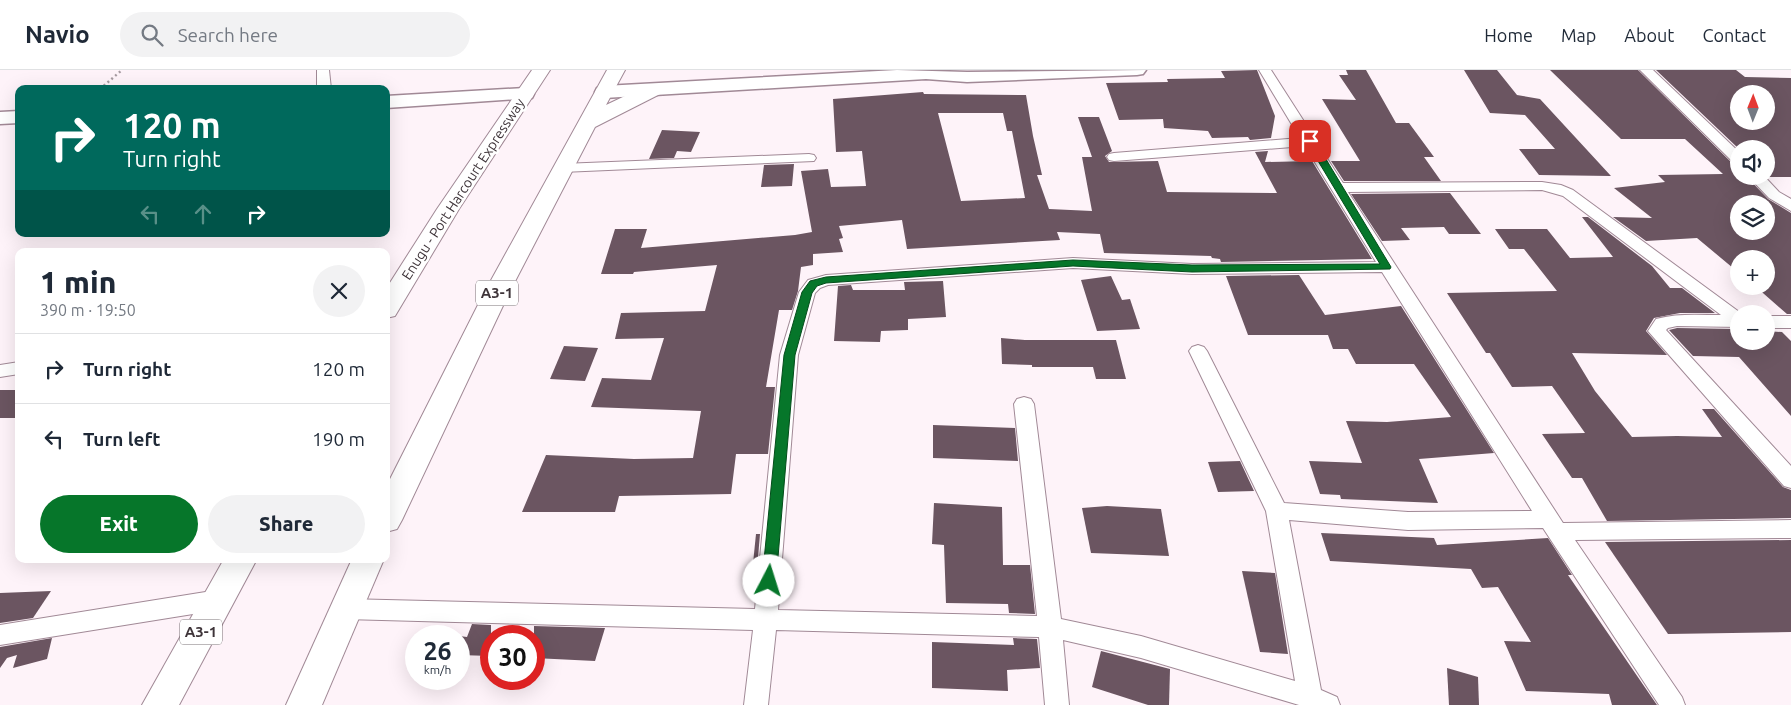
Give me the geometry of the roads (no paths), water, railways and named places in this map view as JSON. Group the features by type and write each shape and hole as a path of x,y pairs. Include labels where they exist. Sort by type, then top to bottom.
{"highway":[{"name":"Enugu - Port Harcourt Expressway","path":"390,301 448,209 541,70"},
{"name":"A3-1","path":"390,512 475,334 616,70"},
{"path":"586,123 650,81 672,89"},
{"name":"A3-1","path":"160,705 239,563"},
{"path":"304,705 366,563"}],"main road":[{"path":"672,89 922,74 945,70"},
{"path":"922,74 967,77 1137,70"},
{"path":"604,92 650,81"},
{"path":"390,102 525,94"},
{"path":"0,118 15,117"}],"street":[{"path":"323,70 324,85"},
{"path":"1265,70 1340,188 1386,267 1554,526 1674,705"},
{"path":"1646,70 1730,151"},
{"path":"1114,157 1310,141"},
{"path":"562,168 809,158"},
{"path":"1764,185 1774,195 1791,206"},
{"path":"1340,188 1542,186 1556,188 1568,193 1730,314"},
{"path":"756,705 766,619 789,355 807,292 814,284 826,280 1073,263 1192,268 1386,267"},
{"path":"1730,321 1677,320 1662,323 1657,331 1791,480"},
{"path":"1775,322 1791,322"},
{"path":"345,609 1050,627 1141,647 1319,701 1278,511 1198,351"},
{"path":"0,371 15,369"},
{"path":"1024,404 1050,627 1057,705"},
{"path":"1278,511 1408,521 1554,526 1791,529"},
{"path":"0,635 218,600"}]}
